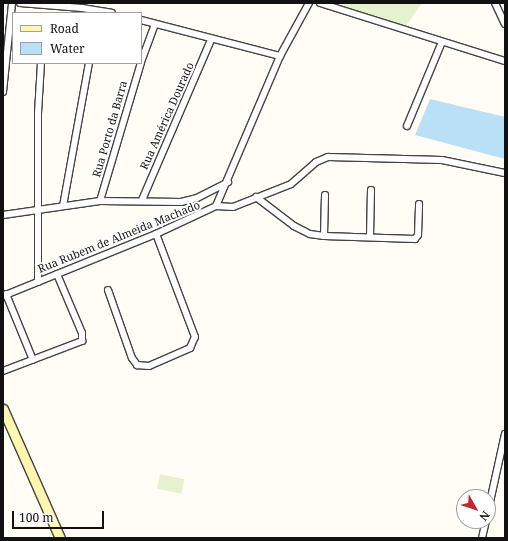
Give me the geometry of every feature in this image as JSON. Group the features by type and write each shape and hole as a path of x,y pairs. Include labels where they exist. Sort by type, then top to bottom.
{"street":[{"path":"3,92 12,3"},
{"path":"20,3 102,12"},
{"name":"Rua Rubem de Almeida Machado","path":"4,295 156,234 216,206 228,182 280,56 309,3"},
{"path":"320,3 505,61"},
{"path":"495,3 505,24"},
{"path":"142,20 211,40 280,56"},
{"name":"Rua Porto da Barra","path":"142,60 154,24"},
{"name":"Rua América Dourado","path":"142,200 211,40"},
{"path":"407,126 442,42"},
{"path":"38,282 37,210 41,64"},
{"path":"63,206 89,64"},
{"name":"Rua Porto da Barra","path":"100,201 141,64"},
{"path":"216,206 233,207 291,184 316,162 328,157 442,160 505,173"},
{"path":"3,215 100,201 188,201 228,182"},
{"path":"370,237 372,190"},
{"path":"324,236 325,195"},
{"path":"256,197 294,226 310,234 324,236 417,238 419,204"},
{"path":"108,290 132,358 137,364 149,366 190,348 195,337 156,234"},
{"path":"3,371 78,344 83,337 57,274"},
{"path":"4,295 33,360"},
{"path":"3,409 60,538"},
{"path":"493,489 505,434"}],"green space":[{"path":"336,3 422,3 406,26 336,7"},
{"path":"160,474 184,479 181,494 157,489"}],"water":[{"path":"430,99 505,117 505,159 415,135"}]}
